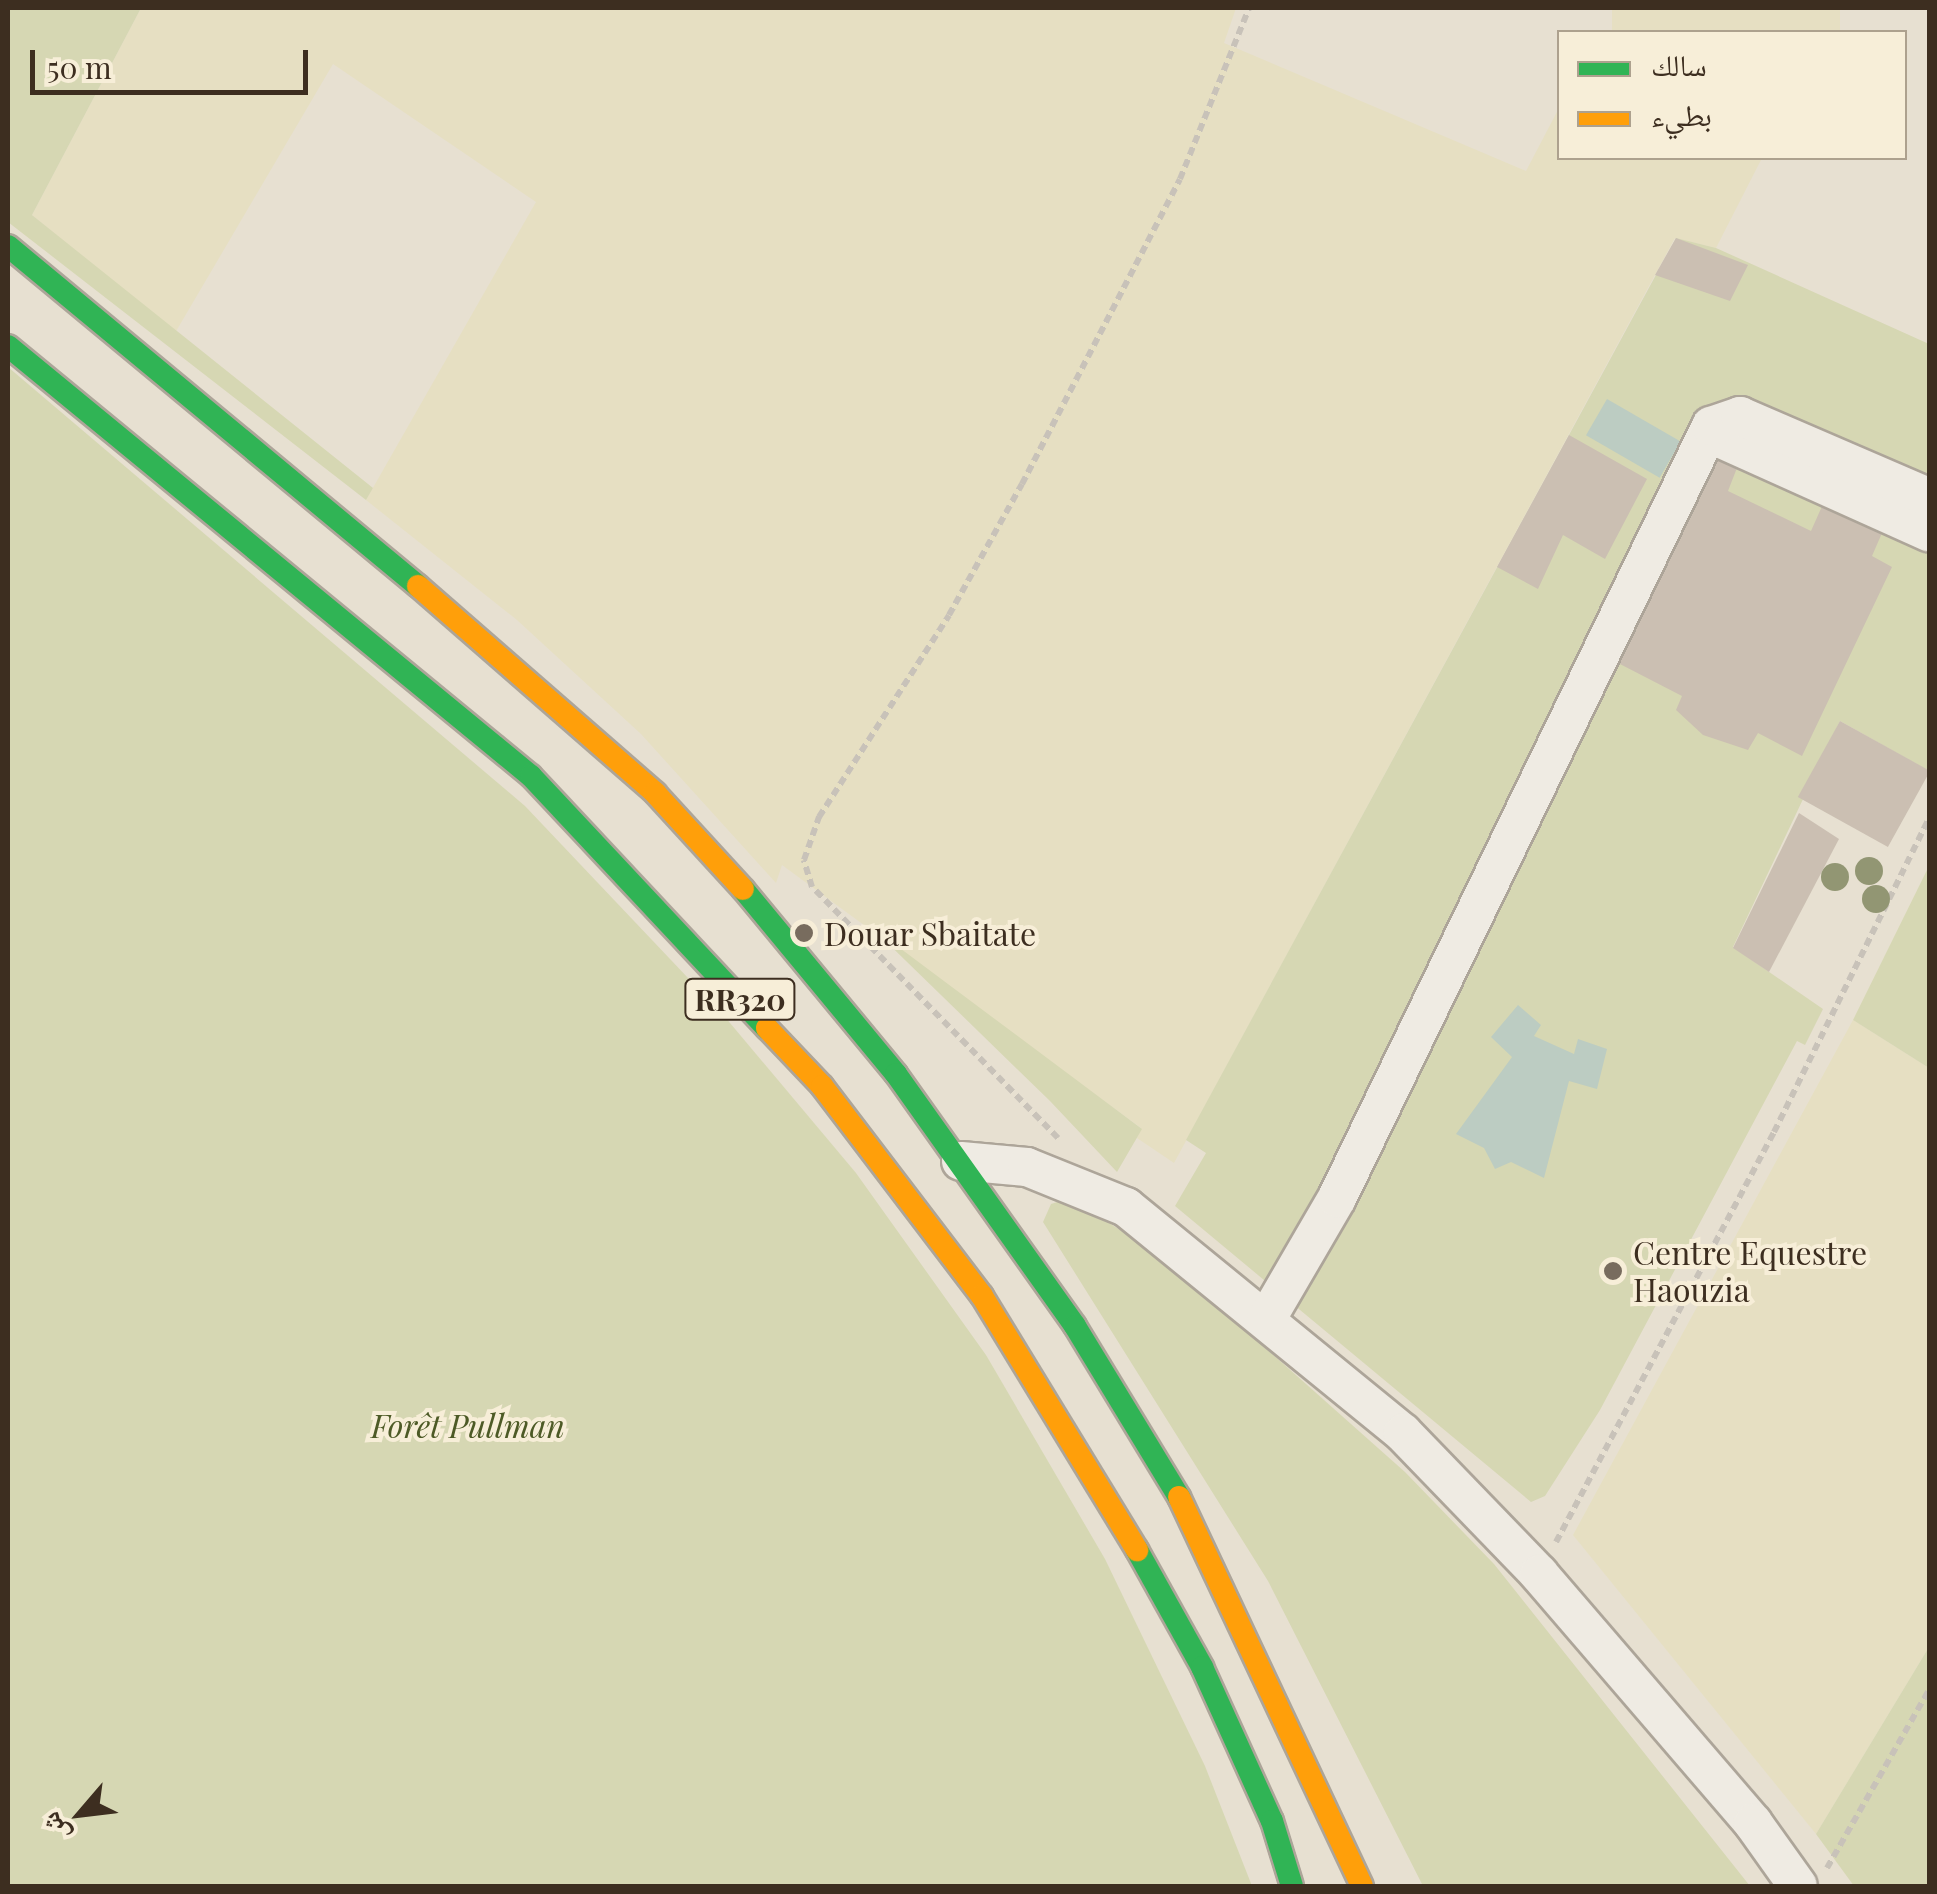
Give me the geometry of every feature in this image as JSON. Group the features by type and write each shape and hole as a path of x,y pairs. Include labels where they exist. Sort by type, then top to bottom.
{"highway":[{"name":"RR320","path":"8,246 533,681 655,793 753,899 961,1161 1074,1326 1202,1534 1362,1886"},
{"name":"RR320","path":"8,346 531,776 822,1086 982,1296 1096,1476 1202,1667 1272,1821 1292,1886"}],"street":[{"path":"1266,1320 1337,1198 1708,433 1721,420 1740,416 1930,498"},
{"path":"1708,433 1930,533"},
{"path":"961,1161 1027,1167 1126,1207 1402,1432 1539,1574 1752,1823 1798,1886"}],"path":[{"path":"1071,1151 812,887 804,860 819,817 949,614 1022,484 1180,179 1249,8"},
{"path":"1539,1574 1774,1132 1930,817"},
{"path":"1816,1886 1930,1688"}],"shaded area":[{"path":"141,8 1236,8 1224,43 1526,171 1557,112 1557,160 1761,160 1716,248 1675,238 1174,1163 1137,1138 1141,1128 782,865 776,883 641,734 517,620 366,500 536,202 333,64 175,333 32,215"},
{"path":"1612,8 1840,8 1840,30 1612,30"},
{"path":"1607,399 1681,442 1660,478 1586,435"},
{"path":"1518,1005 1541,1025 1534,1036 1574,1054 1578,1039 1607,1049 1597,1089 1569,1081 1544,1178 1511,1162 1495,1169 1484,1148 1456,1134 1512,1057 1491,1037"},
{"path":"1853,1020 1929,1068 1929,1647 1816,1834 1573,1535"}],"green space":[{"path":"8,8 141,8 32,215 373,488 366,500 8,222"},
{"path":"1676,238 1716,248 1929,344 1929,771 1840,721 1733,947 1823,1009 1805,1045 1797,1041 1600,1410 1545,1496 1531,1502 1175,1206 1206,1153 1186,1140"},
{"name":"Forêt Pullman","path":"8,367 525,806 725,1017 856,1173 986,1355 1105,1559 1205,1766 1252,1886 8,1886"},
{"path":"1929,866 1929,1068 1853,1020"},
{"path":"869,925 1142,1129 1117,1172 1050,1101"},
{"path":"1070,1198 1164,1258 1405,1472 1494,1564 1750,1886 1423,1886 1268,1581 1043,1222 1051,1204"},
{"path":"1929,1647 1929,1886 1854,1886 1816,1834"}],"building":[{"path":"1676,238 1748,265 1730,301 1655,275"},
{"path":"1569,435 1647,479 1605,559 1563,535 1538,589 1497,567"},
{"path":"1720,446 1742,455 1728,491 1811,531 1823,504 1882,533 1872,556 1892,567 1802,756 1758,733 1748,750 1703,735 1676,710 1682,696 1618,663"},
{"path":"1840,721 1930,771 1888,847 1798,797"},
{"path":"1799,813 1839,839 1769,972 1733,948"}],"traffic: fast":[{"path":"8,246 418,586"},
{"path":"8,346 531,776 767,1028"},
{"path":"743,889 896,1074 1075,1326 1179,1497"},
{"path":"1137,1550 1202,1667 1272,1821 1292,1886"}],"traffic: slow":[{"path":"418,586 655,793 743,889"},
{"path":"767,1028 822,1086 982,1296 1137,1550"},
{"path":"1179,1497 1362,1886"}],"place":[{"name":"Douar Sbaitate","path":"804,933"},
{"name":"Centre Equestre Haouzia","path":"1613,1271"}]}
